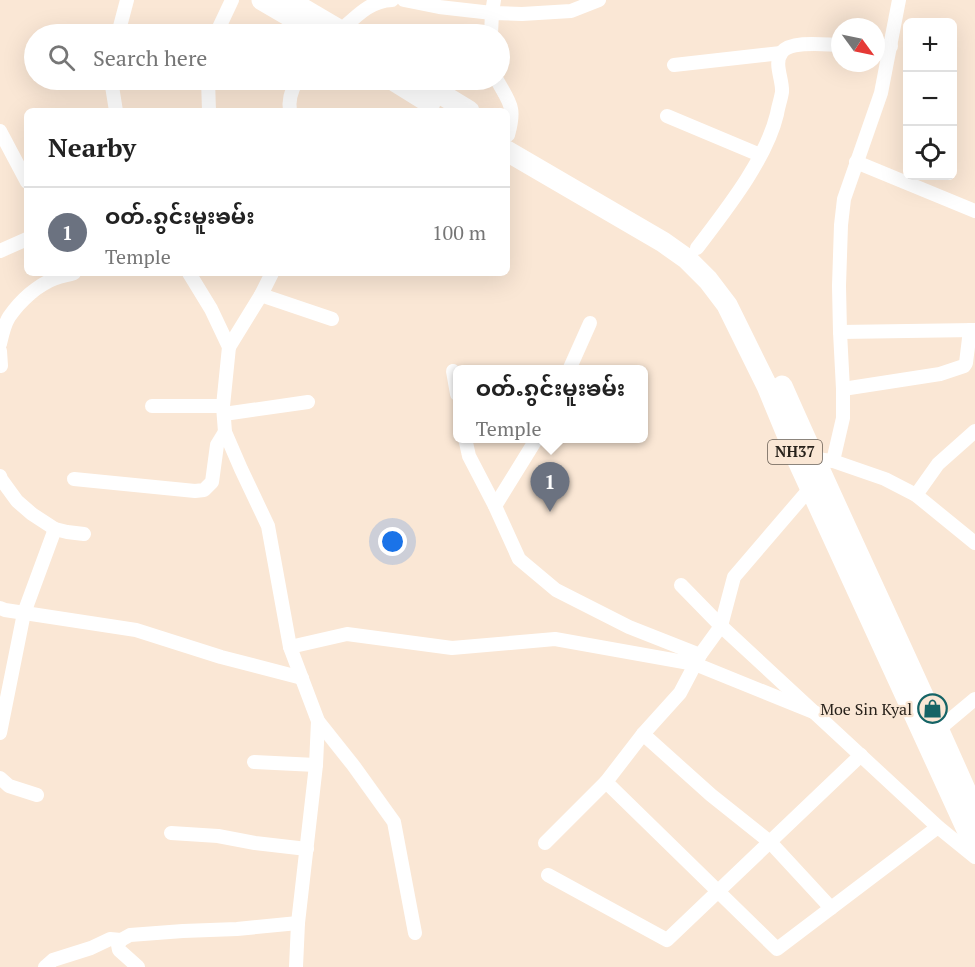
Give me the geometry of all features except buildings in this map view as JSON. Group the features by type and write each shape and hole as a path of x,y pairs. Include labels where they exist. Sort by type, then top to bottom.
{"highway":[{"path":"262,0 315,24"},
{"path":"288,0 322,24"},
{"path":"409,90 438,108"},
{"path":"434,90 464,108"},
{"name":"NH37","path":"510,137 697,248 719,271 737,296 824,460 975,847"},
{"name":"NH37","path":"510,153 663,242 687,259 708,280 727,305 767,386 798,461 932,733 975,812"}],"street":[{"path":"121,24 127,0"},
{"path":"221,24 232,0"},
{"path":"347,24 367,8 381,1 392,0"},
{"path":"404,0 438,7 493,6 522,14 571,11 599,0"},
{"path":"899,0 881,93 844,199 839,286 843,418 824,460 885,479 916,495 975,543"},
{"path":"492,24 493,6"},
{"path":"697,248 731,203 760,155 775,121 782,91 778,60 781,53 797,45 831,45"},
{"path":"885,46 891,46"},
{"path":"674,65 781,53"},
{"path":"113,90 116,108"},
{"path":"208,90 209,108"},
{"path":"289,108 292,90"},
{"path":"502,90 512,108 510,125"},
{"path":"667,116 760,155"},
{"path":"0,131 5,154 24,178"},
{"path":"856,162 975,211"},
{"path":"0,251 24,240"},
{"path":"0,344 9,317 26,298 41,285 62,276"},
{"path":"191,276 211,309 229,347"},
{"path":"270,276 229,347 224,410 225,432 268,526 290,647 318,721 394,822 416,933"},
{"path":"261,295 332,319"},
{"path":"571,365 590,323"},
{"path":"840,332 972,330 964,366 940,374 843,389"},
{"path":"0,351 1,366"},
{"path":"152,406 224,410 308,402"},
{"path":"74,479 204,490 212,483 217,444 225,432"},
{"path":"916,495 938,464 973,437"},
{"path":"466,443 469,456 519,559 556,590 629,627 816,713"},
{"path":"495,506 534,443"},
{"path":"0,476 17,501 32,514 56,529 84,534"},
{"path":"544,843 606,782 643,734 680,693 697,659 721,626 734,577 806,493 812,489"},
{"path":"0,733 24,613 56,529"},
{"path":"681,585 721,626 938,827 975,857"},
{"path":"0,608 136,630 221,657 302,678"},
{"path":"290,647 347,634 452,648 555,639 697,659"},
{"path":"932,733 975,699"},
{"path":"296,967 298,923 316,765 318,721"},
{"path":"643,734 711,795 770,842 831,908"},
{"path":"548,875 668,940 861,755"},
{"path":"254,762 316,765"},
{"path":"0,778 9,786 37,795"},
{"path":"606,782 777,949 938,827"},
{"path":"171,833 218,836 307,849"},
{"path":"138,967 119,950 118,945 121,940 130,935 298,923"},
{"path":"45,967 53,960 91,948 110,939 121,940"}],"place":[{"name":"ဝတ်ႉၵွင်းမူးၶမ်း","path":"550,512"},
{"name":"Moe Sin Kyal","path":"933,709"}]}
